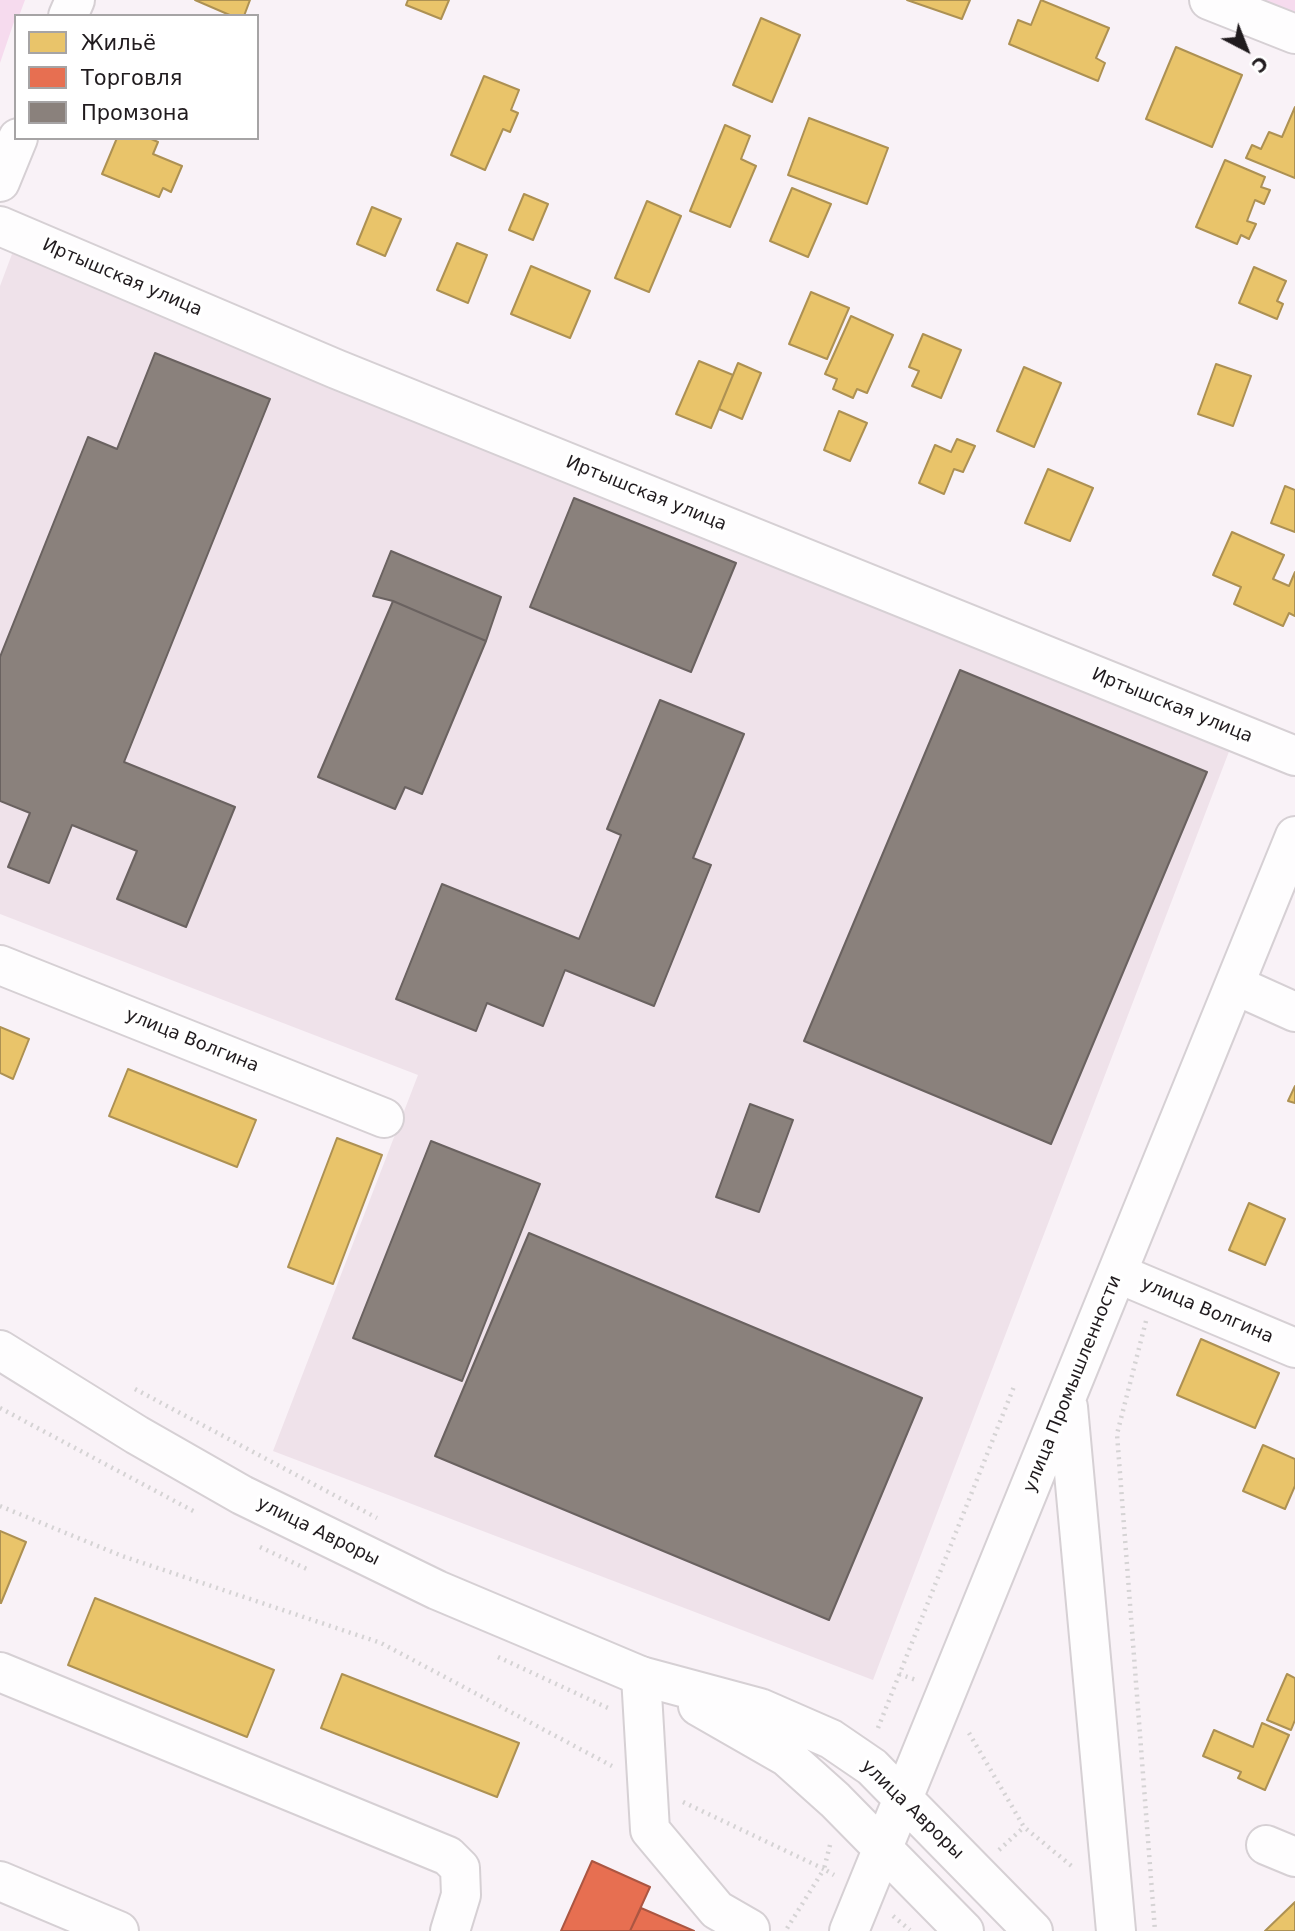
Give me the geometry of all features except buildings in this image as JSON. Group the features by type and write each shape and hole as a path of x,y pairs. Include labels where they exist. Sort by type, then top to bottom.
{"main road":[{"path":"1209,0 1295,34"},
{"path":"0,183 17,140"},
{"name":"Иртышская улица","path":"0,226 336,369 1295,756"},
{"name":"улица Промышленности","path":"849,1931 1068,1401 1295,836"},
{"name":"улица Волгина","path":"0,965 384,1118"},
{"path":"1235,985 1295,1013"},
{"name":"улица Волгина","path":"1119,1274 1295,1348"},
{"name":"улица Авроры","path":"0,1350 137,1436 242,1495 437,1590 647,1678 787,1757 835,1800 964,1931"},
{"path":"1068,1401 1115,1915"},
{"path":"0,1672 448,1856 460,1868 461,1895 450,1931"},
{"path":"647,1678 650,1830 717,1910 762,1931"},
{"name":"улица Авроры","path":"647,1678 760,1708 810,1727 872,1767 1033,1931"},
{"path":"0,1881 119,1931"}],"path":[{"path":"876,1732 1015,1384"},
{"path":"127,1385 384,1522"},
{"path":"1118,1434 1154,1931"},
{"path":"0,1506 122,1556 381,1643 650,1786 824,1869 762,1931"},
{"path":"899,1674 946,1695 1024,1827 1115,1915"}],"shaded area":[{"path":"0,0 25,0 20,14 14,14 14,22 0,63"},
{"path":"1266,0 1295,0 1295,25 1262,11"},
{"path":"15,246 1243,715 873,1680 273,1451 418,1075 0,914 0,286"}]}
